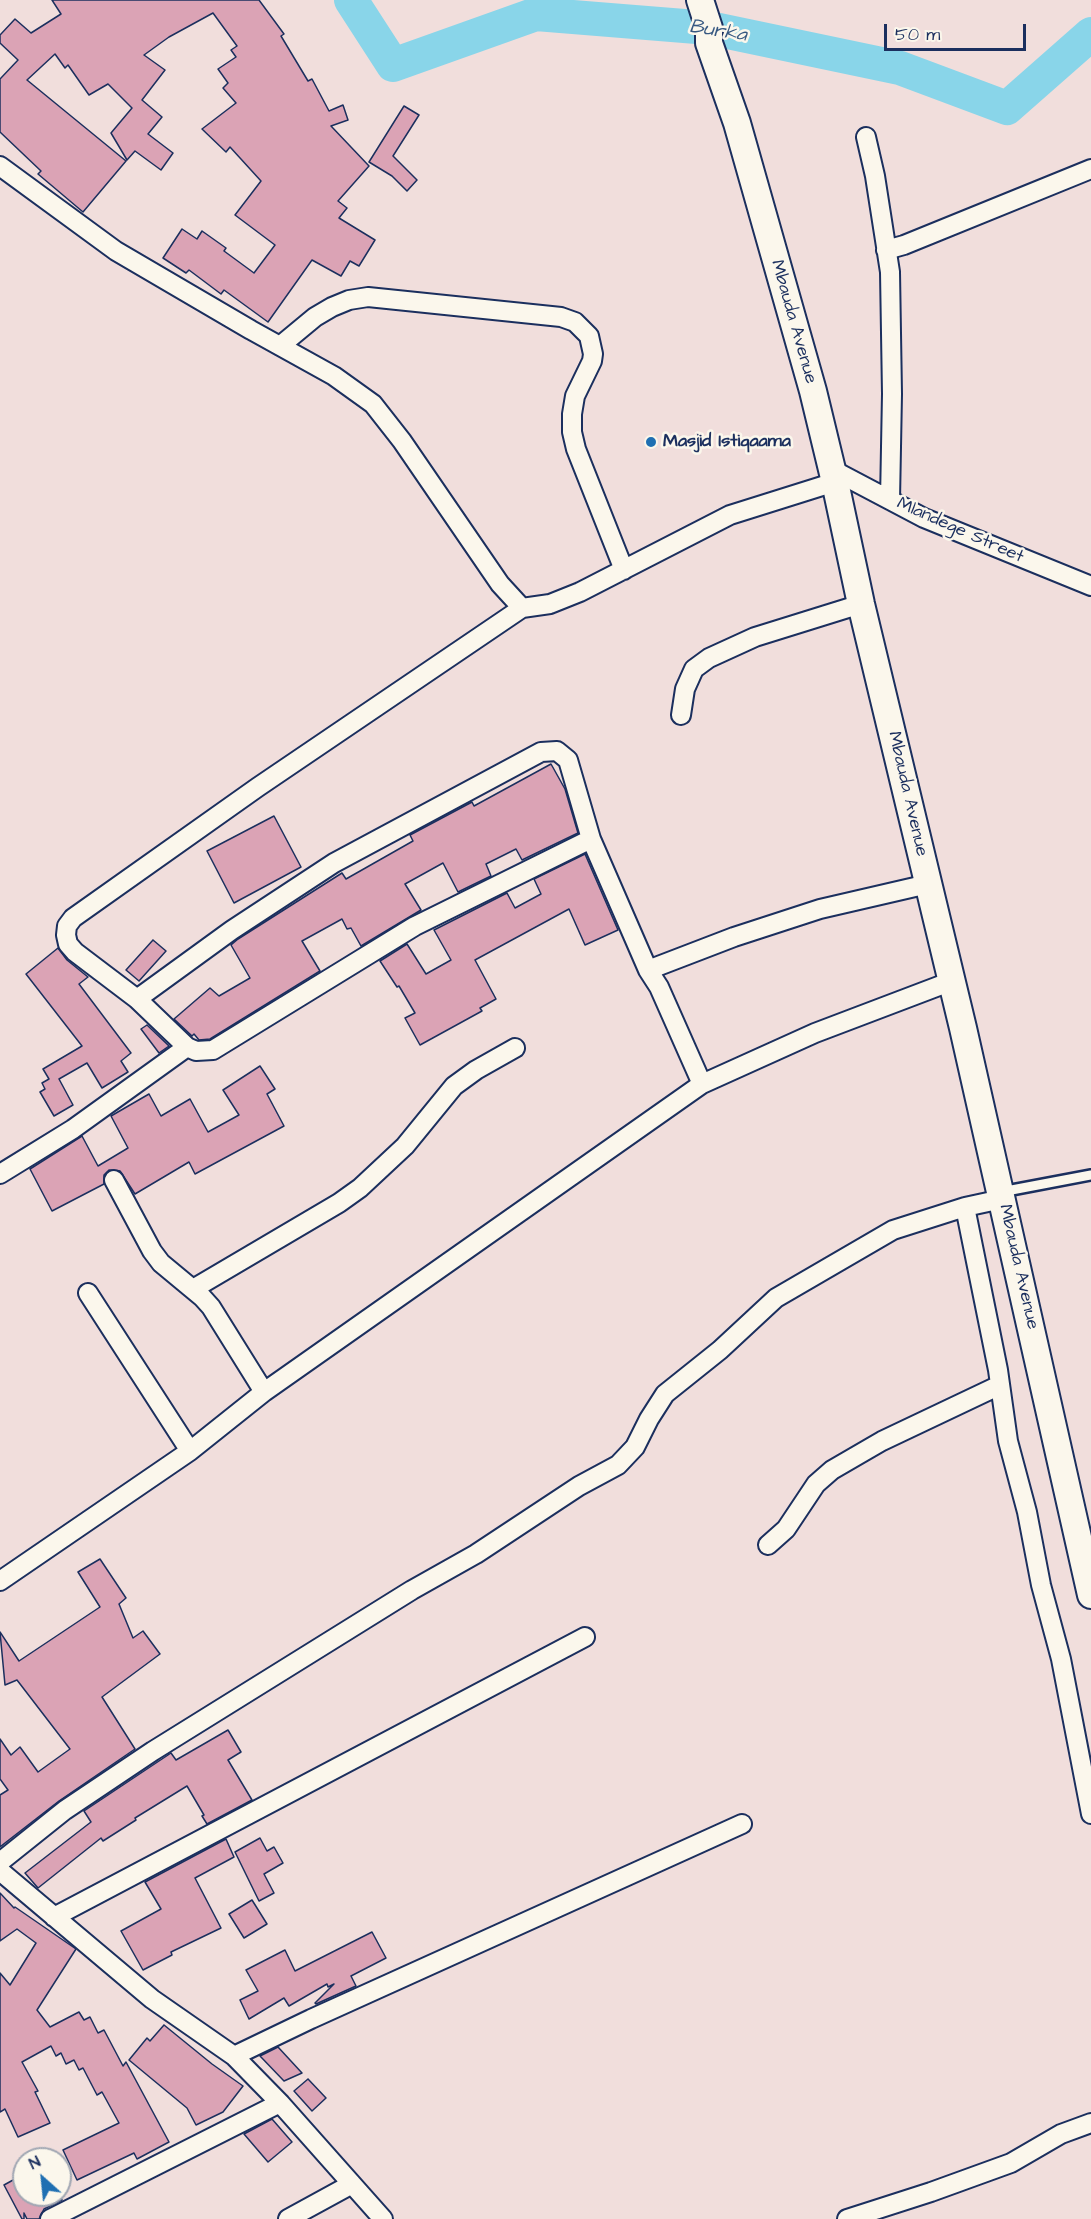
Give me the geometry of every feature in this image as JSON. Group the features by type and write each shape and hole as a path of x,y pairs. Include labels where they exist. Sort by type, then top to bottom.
{"street":[{"name":"Mbauda Avenue","path":"699,0 709,28 709,43 737,123 813,391 1002,1195 1091,1595"},
{"path":"866,136 875,176 890,272 892,394 890,501"},
{"path":"0,166 116,251 334,376 373,404 402,441 500,584 522,608"},
{"path":"886,249 904,245 1091,169"},
{"path":"280,346 315,317 332,307 349,300 368,297 561,317 574,322 589,336 593,354 592,361 575,396 572,432 576,449 624,570"},
{"name":"Mlandege Street","path":"833,476 924,518 1091,586"},
{"path":"591,839 416,926 222,1046 203,1052 187,1047 137,999 75,952 68,944 66,935 67,926 73,918 258,787 522,608 550,604 580,592 730,515 833,476"},
{"path":"681,715 685,689 694,669 709,658 755,637 861,603"},
{"path":"137,999 232,930 334,863 541,752 557,751 568,760 591,839 648,970 659,987 702,1084"},
{"path":"648,970 734,937 809,913 928,884"},
{"path":"0,1581 190,1451 264,1392 702,1084 815,1033 952,981"},
{"path":"0,1174 73,1129 187,1047"},
{"path":"193,1289 339,1203 360,1188 405,1146 454,1086 476,1070 515,1048"},
{"path":"114,1180 152,1251 172,1273 202,1297 219,1318 264,1392"},
{"path":"0,1862 65,1810 153,1751 393,1602 476,1554 579,1486 618,1465 634,1447 665,1394 720,1350 776,1298 892,1230 1002,1195"},
{"path":"965,1207 1000,1384 1008,1441 1027,1512 1041,1585 1061,1659 1091,1814"},
{"path":"88,1293 190,1451"},
{"path":"768,1545 786,1528 816,1484 832,1470 882,1441 1000,1384"},
{"path":"54,1917 585,1637"},
{"path":"234,2056 742,1824"},
{"path":"0,1870 152,1999 234,2056 280,2103 383,2219"},
{"path":"50,2219 280,2103"},
{"path":"847,2219 874,2215 1011,2163 1061,2134 1091,2123"},
{"path":"288,2219 352,2184"}],"lane":[{"path":"1002,1195 1091,1175"}],"building":[{"path":"52,0 259,0 284,34 281,36 308,81 312,79 329,111 343,105 348,120 331,126 369,166 338,201 347,208 339,218 375,240 359,266 350,261 341,276 312,260 268,322 224,290 221,294 189,270 186,273 163,258 182,229 197,239 202,231 226,248 224,251 254,273 275,245 235,215 261,181 230,147 226,152 202,129 236,103 223,88 228,83 218,69 236,57 231,50 237,46 213,13 169,37 144,55 165,70 142,100 162,117 148,134 173,153 161,170 135,151 127,160 111,133 132,108 108,84 89,95 68,65 65,68 55,54 27,80 126,161 83,212 38,174 41,171 0,132 0,79 18,60 0,43 0,35 15,19 31,33 61,14"},
{"path":"404,106 419,115 393,156 417,180 407,191 392,176 369,162"},
{"path":"551,764 565,789 578,833 522,860 516,849 486,864 491,876 458,892 443,863 405,884 421,910 361,946 351,928 347,929 342,919 302,941 320,971 210,1039 199,1040 174,1019 210,988 219,996 250,978 231,945 238,939 342,873 346,879 413,841 410,835 472,802 474,806"},
{"path":"274,816 301,867 234,903 207,851"},
{"path":"585,854 618,930 585,945 569,909 475,960 496,999 480,1008 482,1011 420,1045 405,1018 415,1013 399,986 397,987 380,961 407,944 426,974 451,960 434,930 507,893 515,908 541,894 534,879"},
{"path":"153,940 166,951 139,981 126,970"},
{"path":"58,948 67,960 88,977 79,984 131,1053 121,1061 128,1072 102,1088 87,1063 59,1079 73,1105 54,1116 40,1092 45,1089 42,1083 49,1079 43,1069 82,1046 26,974"},
{"path":"147,1025 169,1046 159,1053 141,1029"},
{"path":"260,1066 275,1089 267,1094 284,1126 195,1174 189,1162 135,1194 120,1171 109,1170 104,1175 104,1184 52,1211 30,1169 82,1136 98,1166 128,1148 111,1116 149,1094 161,1116 190,1099 208,1132 239,1115 223,1090"},
{"path":"100,1559 126,1598 119,1604 133,1638 143,1631 160,1654 102,1697 135,1749 59,1801 0,1847 0,1795 8,1790 0,1779 0,1739 11,1755 20,1747 38,1772 70,1749 17,1680 5,1685 0,1632 19,1661 100,1607 78,1572"},
{"path":"228,1730 241,1752 228,1760 252,1800 207,1824 187,1786 103,1841 101,1838 38,1888 25,1873 91,1822 84,1811 171,1753 176,1760"},
{"path":"260,1838 267,1851 274,1847 283,1863 264,1874 274,1893 259,1901 235,1852"},
{"path":"226,1839 234,1857 195,1878 221,1928 171,1952 172,1955 143,1970 121,1931 161,1909 145,1882"},
{"path":"0,1893 14,1908 76,1949 37,2010 50,2027 79,2012 84,2020 90,2017 98,2033 104,2030 123,2066 126,2062 169,2142 137,2159 134,2153 77,2180 72,2169 72,2147 69,2147 119,2123 102,2092 97,2095 83,2068 79,2070 74,2060 66,2064 61,2053 56,2056 51,2046 22,2062 38,2091 35,2092 50,2123 18,2137 5,2109 0,2112 0,1973 10,1985 36,1943 17,1929 0,1941"},
{"path":"252,1900 267,1924 244,1938 229,1914"},
{"path":"372,1932 386,1958 351,1976 356,1986 316,2004 334,1984 328,1987 327,1984 289,2006 284,1998 249,2019 240,2000 258,1991 246,1970 285,1950 295,1971"},
{"path":"164,2025 243,2086 223,2112 196,2125 187,2108 129,2060 147,2038 150,2041"},
{"path":"278,2047 302,2073 284,2081 260,2056"},
{"path":"308,2079 326,2098 312,2111 294,2091"},
{"path":"272,2119 292,2142 268,2162 244,2134"},
{"path":"12,2181 12,2200 4,2185"},
{"path":"16,2207 48,2207 44,2209 39,2219 27,2219 24,2213 24,2219"}],"waterway":[{"name":"Burka","path":"351,0 393,65 536,14 709,28 900,68 1007,108 1091,34"}],"place":[{"name":"Masjid Istiqaama","path":"651,442"}]}
